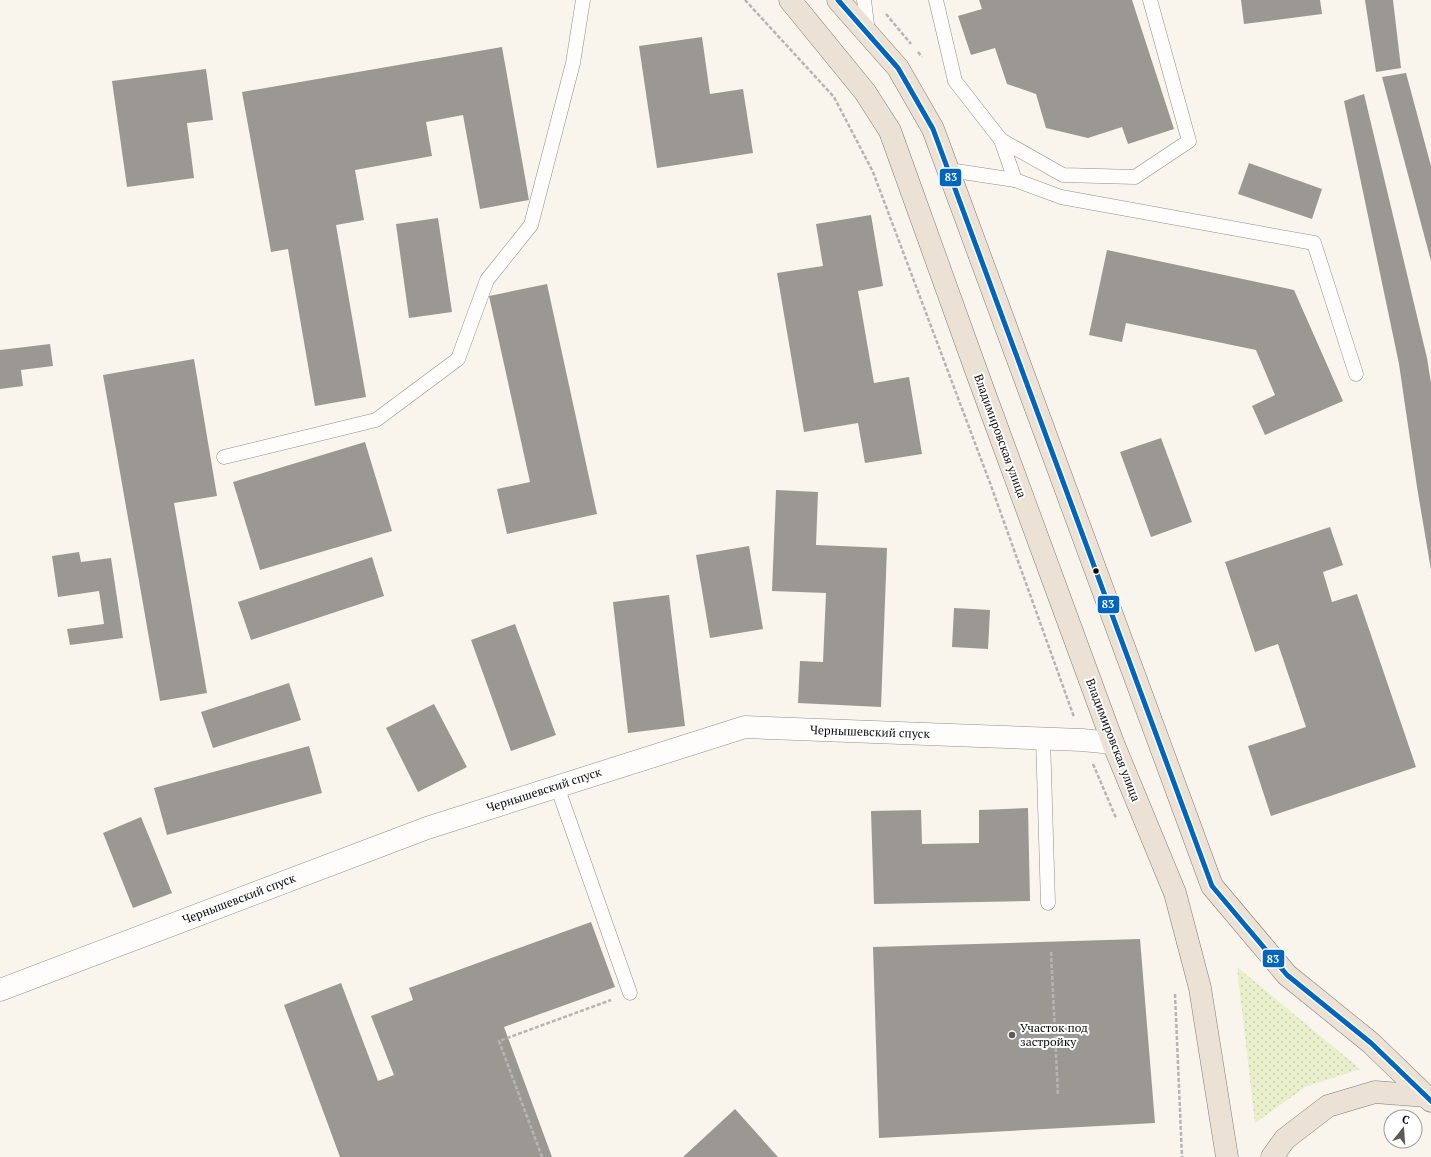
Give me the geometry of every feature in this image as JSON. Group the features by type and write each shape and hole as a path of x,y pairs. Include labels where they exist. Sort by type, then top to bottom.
{"main road":[{"name":"Владимировская улица","path":"790,0 865,92 890,131 974,366 1113,743 1175,894 1200,988 1227,1157"},
{"path":"838,0 898,68 934,129 1212,886 1287,975 1371,1043 1429,1098"},
{"path":"1272,1157 1285,1139 1328,1106 1374,1092 1429,1098"}],"street":[{"name":"Чернышевский спуск","path":"0,990 427,828 745,727 1043,738 1113,743"}],"lane":[{"path":"224,457 376,420 458,359 487,280 531,225 573,63 583,0"},
{"path":"864,0 868,34"},
{"path":"936,0 955,81 1001,140 1015,180"},
{"path":"1001,140 1063,175 1135,177 1189,141 1150,0"},
{"path":"949,170 1015,180 1061,197 1314,243 1356,374"},
{"path":"1043,738 1048,903"},
{"path":"557,786 630,992"}],"path":[{"path":"745,0 834,97 873,172 987,476 1082,740 1117,820"},
{"path":"884,11 913,45"},
{"path":"917,51 922,57"},
{"path":"1051,952 1058,1095"},
{"path":"1175,990 1182,1157"},
{"path":"542,1157 499,1041 630,992"}],"green space":[{"path":"1237,967 1360,1069 1305,1087 1255,1123"}],"building":[{"path":"979,0 1132,0 1174,129 1128,144 1122,127 1088,138 1046,128 1036,94 1007,84 995,48 971,55 958,16 982,9"},
{"path":"1241,0 1320,0 1322,14 1244,24"},
{"path":"1365,0 1393,0 1401,68 1376,72"},
{"path":"702,37 710,94 743,89 753,153 657,168 639,46"},
{"path":"502,47 529,200 480,209 463,115 426,122 432,156 355,170 364,220 336,225 366,397 315,406 288,249 271,252 242,92"},
{"path":"206,69 213,120 187,123 194,178 127,187 112,81"},
{"path":"1406,73 1431,166 1431,261 1382,77"},
{"path":"1364,94 1427,358 1431,383 1431,570 1399,364 1344,101"},
{"path":"1249,163 1322,189 1312,219 1238,194"},
{"path":"871,215 883,286 858,291 874,383 909,377 922,454 865,463 858,423 804,432 777,273 823,266 816,224"},
{"path":"438,218 452,312 409,318 396,224"},
{"path":"1107,250 1294,290 1343,401 1265,435 1252,406 1275,395 1256,350 1126,323 1122,342 1089,335"},
{"path":"547,284 597,514 507,534 497,489 530,482 489,296"},
{"path":"50,344 53,366 21,370 23,386 0,389 0,350"},
{"path":"194,359 217,496 174,503 207,693 160,701 103,375"},
{"path":"1161,438 1192,522 1151,537 1120,452"},
{"path":"365,442 392,531 260,570 233,482"},
{"path":"776,490 818,492 816,545 887,548 881,707 798,703 800,661 823,662 826,593 772,591"},
{"path":"1330,527 1343,565 1323,572 1332,602 1357,594 1416,767 1271,816 1248,746 1306,727 1278,644 1255,652 1225,562"},
{"path":"749,546 763,629 710,638 696,555"},
{"path":"79,552 81,562 111,558 123,638 70,645 67,629 104,624 99,591 58,597 52,556"},
{"path":"372,557 384,596 251,640 238,602"},
{"path":"669,595 685,726 628,733 613,602"},
{"path":"954,608 990,610 988,649 952,647"},
{"path":"515,624 556,735 511,751 471,640"},
{"path":"289,683 301,720 213,748 201,712"},
{"path":"434,704 467,767 418,792 386,728"},
{"path":"309,746 322,793 167,835 154,788"},
{"path":"1028,808 1030,901 874,904 871,811 921,810 922,844 979,843 979,810"},
{"path":"141,817 172,893 133,908 103,833"},
{"path":"591,922 615,987 504,1027 552,1157 340,1157 284,1005 341,983 378,1081 394,1075 371,1016 413,1000 409,988"},
{"name":"Участок под застройку","path":"1140,939 1155,1123 879,1138 873,947"},
{"path":"735,1109 778,1157 683,1157"}],"transit line":[{"name":"83","path":"838,0 898,68 933,129 1212,886 1287,975 1371,1043 1431,1101"}],"place":[{"name":"Участок под застройку","path":"1012,1035"}]}
